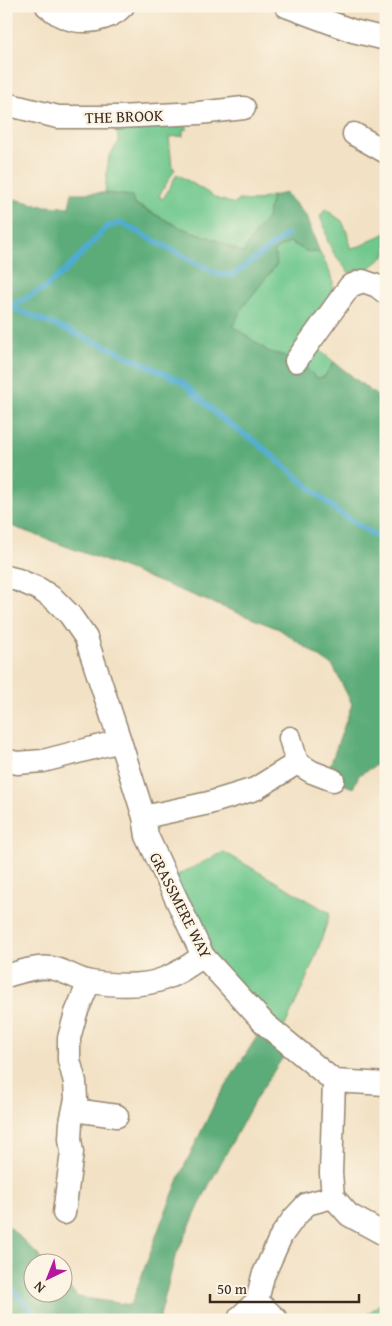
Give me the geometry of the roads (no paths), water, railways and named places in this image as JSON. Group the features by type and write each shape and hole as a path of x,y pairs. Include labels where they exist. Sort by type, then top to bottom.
{"street":[{"path":"47,6 63,17 83,21 106,18 119,11 123,6"},
{"path":"286,6 353,31 386,38"},
{"name":"THE BROOK","path":"6,104 58,117 118,117 230,104"},
{"path":"354,134 383,145"},
{"path":"296,361 350,286 362,281 376,286 386,294"},
{"name":"GRASSMERE WAY","path":"6,577 39,589 54,599 70,615 86,638 144,818 147,836 203,956 265,1024 334,1081"},
{"path":"290,738 297,763 312,772 333,780"},
{"path":"6,760 17,763 43,761 120,741"},
{"path":"144,818 209,804 255,789 297,763"},
{"path":"6,976 29,970 52,968 90,982 144,984 162,980 182,971 203,956"},
{"path":"64,1213 72,1152 70,1139 71,1122 76,1099 75,1082 68,1060 69,1038 76,1013 90,982"},
{"path":"386,1084 334,1081 331,1173 334,1197 349,1215 386,1235"},
{"path":"74,1110 117,1116"},
{"path":"240,1317 257,1301 263,1276 285,1230 307,1204 334,1197"},
{"path":"257,1301 277,1320"}],"waterway":[{"path":"11,306 45,288 65,271 107,227 121,223 219,275 233,275 288,234"},
{"path":"6,305 115,350 182,382 223,420 256,442 337,511 375,536 386,540"},
{"path":"6,1283 41,1320"}]}
